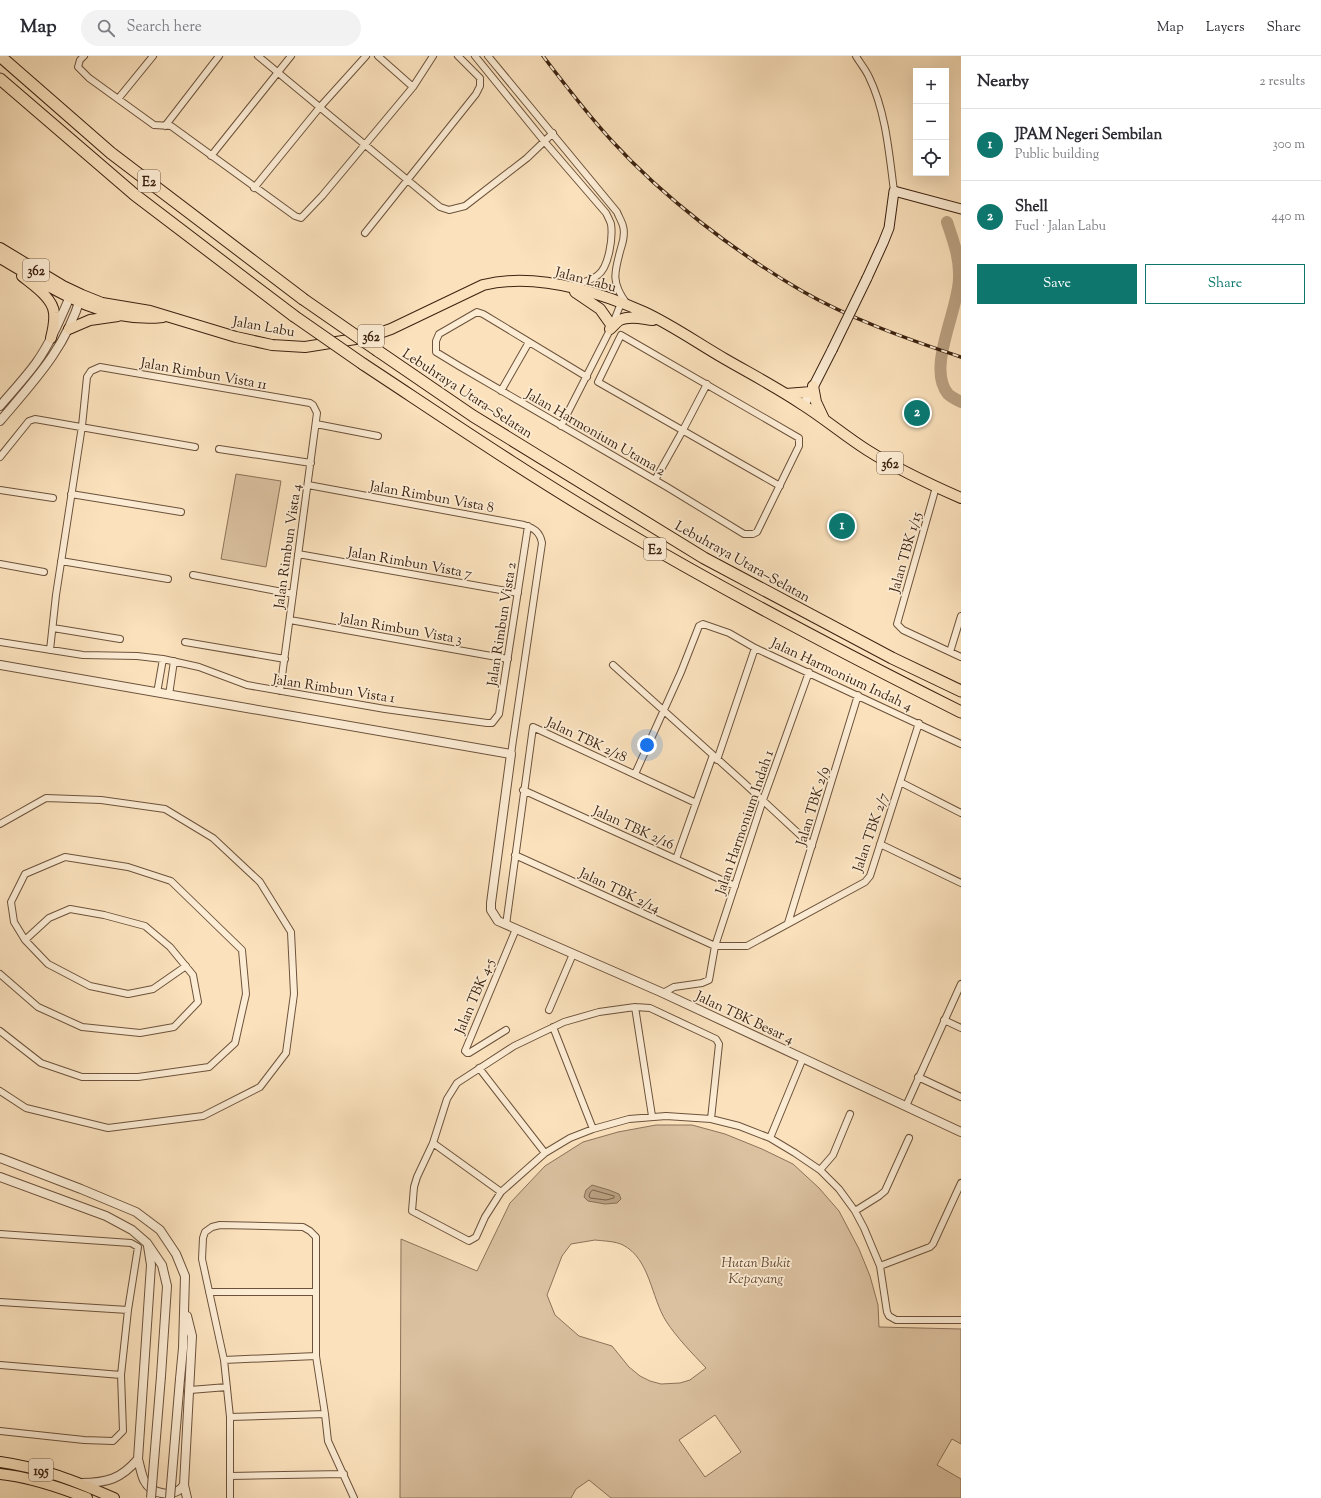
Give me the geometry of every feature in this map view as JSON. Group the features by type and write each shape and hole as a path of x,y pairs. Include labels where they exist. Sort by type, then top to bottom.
{"highway":[{"name":"Lebuhraya Utara–Selatan","path":"0,56 111,152 303,298 473,416 704,558 892,658 961,691"},
{"name":"E2","path":"0,79 135,195 294,316 363,364 523,470 612,524 786,622 850,657 961,712"}],"main road":[{"path":"804,405 883,243 889,228 894,191 961,209"},
{"name":"Jalan Labu","path":"0,248 93,307 124,315 147,318 167,316"},
{"path":"4,260 47,298 53,306 55,319 51,338"},
{"name":"Jalan Labu","path":"4,260 76,297 102,303 150,310 236,337 272,345 305,347 368,337 391,329 483,285 499,281 521,280 544,282 569,287 625,305 659,320 804,405 866,449 904,472 961,498"},
{"path":"569,287 600,309 611,328 620,320 635,318 659,320"},
{"path":"69,328 90,320 124,315"},
{"path":"786,394 812,389"},
{"path":"812,389 824,419"},
{"name":"195","path":"0,1462 27,1466 59,1475 114,1498"},
{"name":"195","path":"0,1474 16,1475 34,1480 86,1498"}],"street":[{"path":"84,56 80,60 78,66 89,78 154,125 171,126 254,188 295,216 301,218 412,87 434,56"},
{"path":"118,99 153,56"},
{"path":"165,126 218,56"},
{"path":"258,56 440,206 449,210 465,206 527,158 552,133"},
{"path":"211,156 290,56"},
{"path":"254,188 320,107 366,56"},
{"path":"378,56 412,87"},
{"path":"365,234 407,179 476,94 480,86 480,78 458,56"},
{"path":"475,56 544,142 606,213 611,223 610,247 604,268 600,274 591,280 569,287"},
{"path":"488,56 617,212 623,226 624,241 614,274 616,284 625,305 611,328 561,426"},
{"path":"856,56 869,76 880,103 894,191"},
{"path":"0,420 47,365 69,328 76,297"},
{"path":"0,406 35,364 76,297"},
{"name":"Jalan Harmonium Utama 2","path":"529,342 483,314 477,312 439,334 436,341 436,352 655,480 744,534 753,534 757,532 780,486"},
{"path":"621,335 797,435 799,438 799,446 780,486 683,430 598,382 621,335"},
{"path":"502,391 529,342 587,377"},
{"name":"Jalan Rimbun Vista 11","path":"82,426 87,377 91,371 100,367 313,405"},
{"path":"655,480 707,384"},
{"name":"Jalan Rimbun Vista 4","path":"280,691 316,424 317,413 313,405"},
{"path":"0,457 29,421 39,419 195,447"},
{"path":"316,424 378,436"},
{"path":"50,650 61,561 82,426"},
{"path":"219,449 311,463"},
{"name":"Jalan Rimbun Vista 8","path":"308,485 528,526"},
{"name":"Jalan TBK 1/15","path":"936,487 897,624 903,630 950,652"},
{"path":"0,490 53,498"},
{"path":"72,494 181,512"},
{"path":"523,790 506,925 498,921 491,910 491,903 542,543 540,536 535,530 528,526"},
{"name":"Jalan Rimbun Vista 2","path":"492,723 499,714 528,526"},
{"name":"Jalan Rimbun Vista 7","path":"298,554 518,593"},
{"path":"61,561 168,579"},
{"path":"0,564 44,572"},
{"path":"193,575 293,594"},
{"path":"961,616 950,652 961,657"},
{"name":"Jalan Rimbun Vista 3","path":"290,620 508,658"},
{"name":"Jalan Harmonium Indah 4","path":"663,711 681,672 699,626 703,624 729,633 755,648 919,723 961,744"},
{"path":"53,628 120,639"},
{"name":"Jalan Rimbun Vista 1","path":"0,642 83,655 137,656 163,659 199,667 248,685 385,709 492,723"},
{"path":"185,642 284,658"},
{"path":"676,859 755,648"},
{"path":"157,693 163,659"},
{"path":"169,695 174,661"},
{"path":"613,664 812,846"},
{"path":"0,665 511,754"},
{"name":"Jalan Harmonium Indah 1","path":"663,993 674,987 702,983 709,980 715,946 763,800 809,672"},
{"name":"Jalan TBK 2/9","path":"788,923 858,695"},
{"path":"636,774 663,711"},
{"name":"Jalan TBK 2/7","path":"715,946 747,946 865,882 870,876 919,723"},
{"name":"Jalan TBK 2/18","path":"523,790 532,727 696,803"},
{"path":"900,782 961,813"},
{"name":"Jalan TBK 2/16","path":"523,790 735,886"},
{"path":"0,824 46,798 101,800 165,809 213,838 260,882 291,932 294,994 286,1053 260,1087 203,1116 108,1128 26,1108 0,1091"},
{"path":"880,844 956,880"},
{"name":"Jalan TBK 2/14","path":"515,855 715,946"},
{"path":"0,1031 41,1063 82,1077 138,1077 209,1067 235,1043 246,994 242,950 171,881 128,867 65,857 25,874 12,902 14,922 24,940 48,964 90,986 128,994 153,989 186,966"},
{"path":"0,974 38,1007 82,1027 140,1033 174,1026 198,1002 193,975 170,947 145,926 104,915 70,909 49,918 24,940"},
{"name":"Jalan TBK Besar 4","path":"506,925 663,993 961,1132"},
{"name":"Jalan TBK 4-5","path":"506,1030 470,1053 465,1051 516,929"},
{"path":"549,1010 573,954"},
{"path":"906,1106 961,984"},
{"path":"635,1007 652,1116"},
{"path":"711,1119 719,1044 716,1039 650,1008 635,1007 599,1012 553,1027 514,1046 457,1083 447,1099 433,1143 414,1187 412,1210 469,1241 476,1237 485,1218 501,1192 545,1153 570,1138 593,1129 629,1119 652,1116 680,1116 711,1119 739,1126 770,1138 820,1170 838,1189 855,1211 880,1266 887,1312 889,1316 896,1320 961,1320"},
{"path":"944,1020 961,1028"},
{"path":"553,1027 593,1129"},
{"path":"770,1138 803,1058"},
{"path":"479,1068 545,1153"},
{"path":"918,1077 961,1097"},
{"path":"820,1170 833,1156 850,1114"},
{"path":"855,1211 885,1191 908,1138"},
{"path":"433,1143 501,1192"},
{"path":"0,1158 136,1212 160,1230 176,1254 185,1276 183,1348 170,1498"},
{"path":"0,1177 106,1216 132,1230 147,1243 162,1265 167,1286 151,1498"},
{"path":"880,1266 930,1247 961,1183"},
{"path":"230,1498 230,1417 224,1360 202,1259 203,1238 206,1232 212,1227 220,1225 303,1227 316,1237 316,1356 326,1414 328,1441 354,1498"},
{"path":"0,1234 130,1243 138,1247 128,1310 121,1375 123,1431 113,1441 84,1440 0,1431"},
{"path":"147,1243 151,1265 138,1459 144,1481 149,1487 159,1494 169,1496 178,1493 184,1485"},
{"path":"210,1292 316,1292"},
{"path":"0,1302 128,1310"},
{"path":"184,1306 192,1336 184,1485 186,1498"},
{"path":"224,1360 316,1356"},
{"path":"0,1365 121,1375"},
{"path":"190,1390 227,1387"},
{"path":"230,1417 326,1414"},
{"path":"81,1483 100,1483 113,1478 129,1470 138,1459"},
{"path":"230,1476 344,1474"}],"green space":[{"path":"236,474 281,481 266,567 221,559"},
{"name":"Hutan Bukit Kepayang","path":"656,1125 692,1125 725,1134 762,1149 793,1164 819,1188 839,1211 859,1249 870,1276 878,1305 879,1327 961,1329 961,1444 952,1439 937,1465 961,1479 961,1498 611,1498 589,1480 576,1489 571,1498 400,1498 401,1239 477,1271 510,1203 545,1166 583,1142 618,1132","holes":["595,1240 623,1245 632,1251 639,1259 645,1269 666,1321 706,1368 690,1380 680,1383 661,1384 650,1381 640,1376 629,1367 612,1346 579,1336 555,1315 547,1295 562,1256 571,1244","715,1415 741,1452 705,1477 679,1440"]}],"water":[{"path":"592,1185 619,1194 621,1199 617,1203 605,1204 588,1201 584,1197 586,1190"}],"waterway":[{"path":"947,222 954,242 959,278 958,291 945,338 940,369 942,383 948,394 961,402"}],"railway":[{"path":"543,56 568,89 612,141 654,183 701,223 777,276 840,311 880,328 961,357"}],"place":[{"name":"Shell","path":"917,413"},
{"name":"JPAM Negeri Sembilan","path":"842,526"}]}
